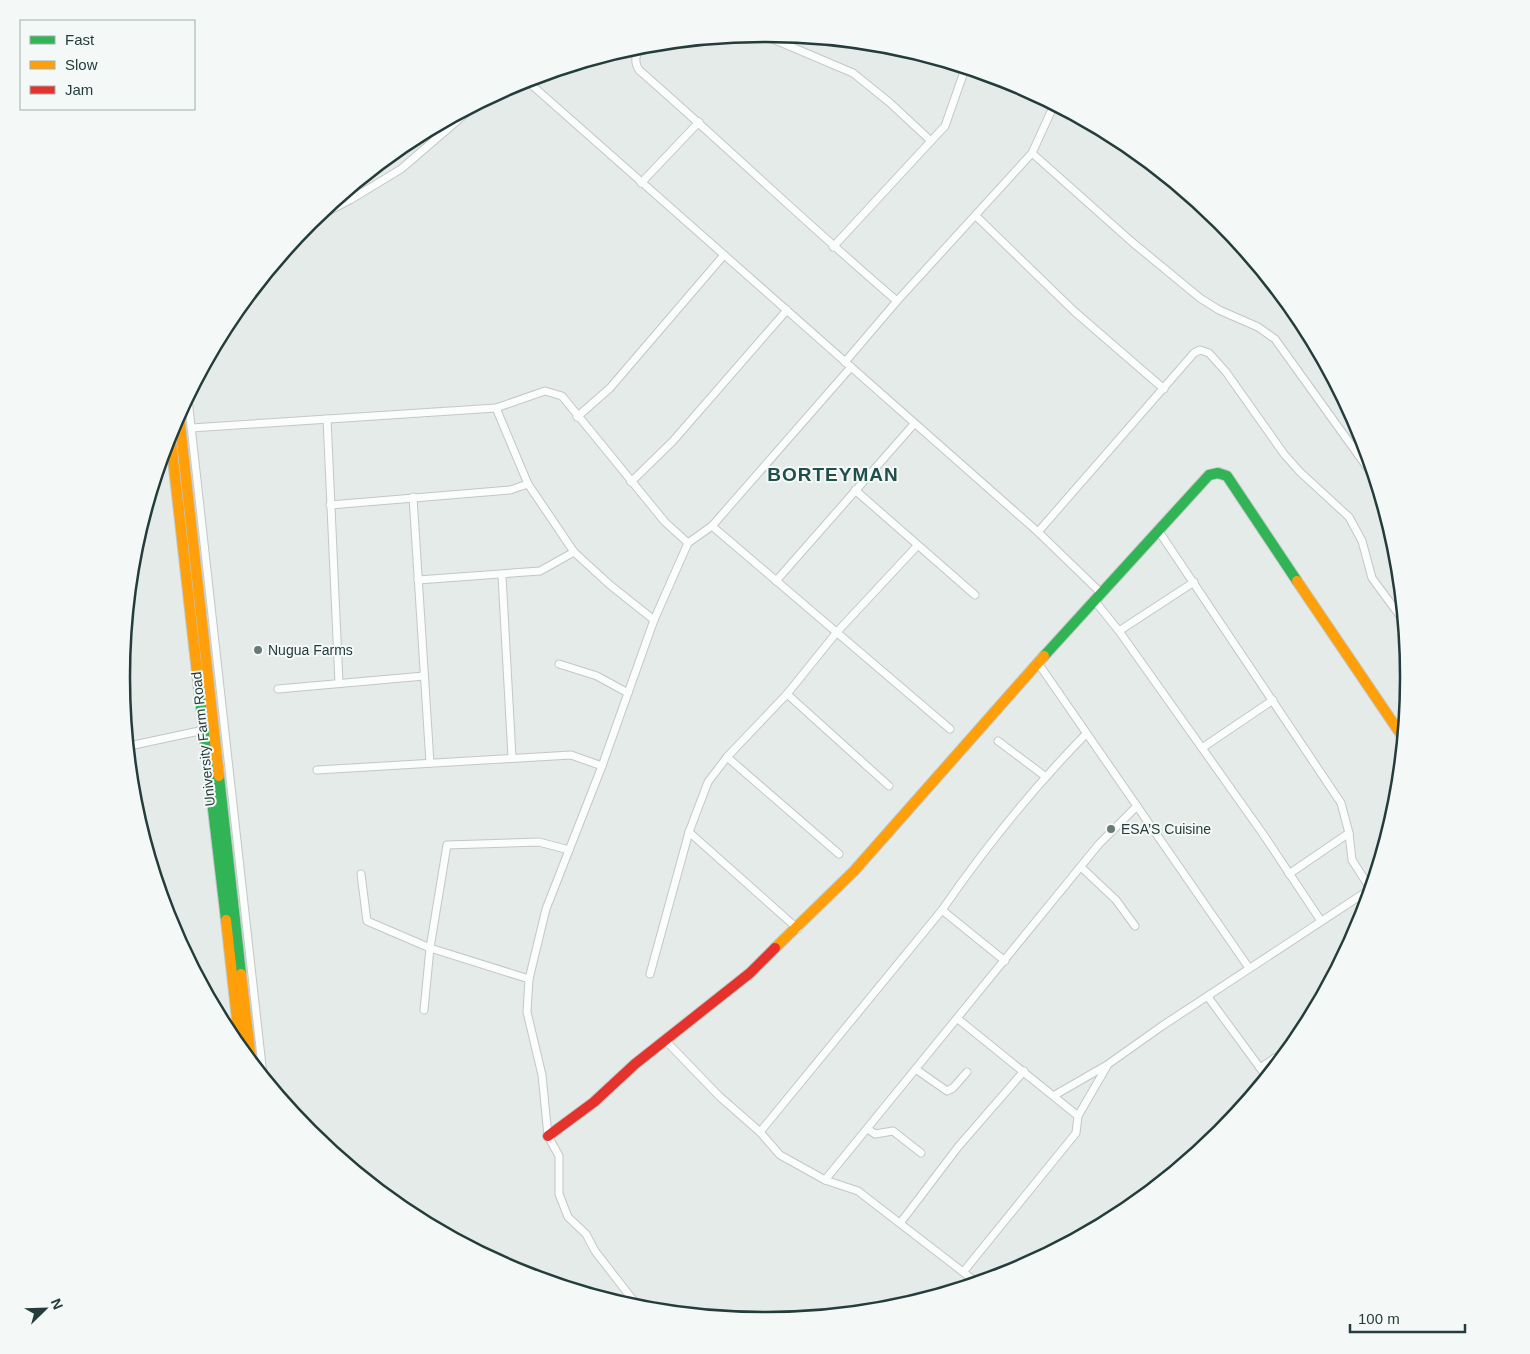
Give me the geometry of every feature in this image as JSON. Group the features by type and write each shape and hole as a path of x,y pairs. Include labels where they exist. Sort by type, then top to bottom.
{"street":[{"path":"783,43 853,73 889,102 931,141"},
{"path":"636,56 635,64 639,70 699,122 833,247 897,301"},
{"path":"833,247 945,126 964,74"},
{"path":"533,87 1038,532 1097,596 1119,631 1321,921"},
{"path":"629,1296 594,1252 586,1234 568,1217 559,1194 559,1156 548,1136 542,1075 527,1012 529,979 546,909 602,766 654,620 688,543 712,526 848,364 897,301 1032,153 1051,111"},
{"path":"641,183 699,122"},
{"path":"343,204 401,169 450,127"},
{"path":"1032,153 1132,242 1200,298 1219,310 1258,327 1275,339 1360,457"},
{"path":"976,216 1075,312 1164,389"},
{"path":"577,416 610,388 724,255"},
{"path":"630,482 673,441 787,310"},
{"path":"1038,532 1197,351 1206,352 1215,359 1284,454 1313,486 1349,517 1362,541 1372,578 1396,610"},
{"path":"191,428 496,408 545,391 562,396 664,522 688,543"},
{"path":"496,408 528,484 574,552 610,585 654,620"},
{"path":"189,411 262,1062"},
{"path":"326,419 339,683"},
{"path":"776,582 914,424"},
{"name":"University Farm Road","path":"181,430 249,1046"},
{"name":"University Farm Road","path":"172,452 238,1032"},
{"path":"548,1136 594,1102 665,1040 750,973 798,929 854,871 1097,596 1209,475 1218,473 1227,476 1397,729"},
{"path":"330,505 510,490 528,484"},
{"path":"855,490 976,594"},
{"path":"413,497 430,763"},
{"path":"712,526 950,729"},
{"path":"1158,530 1341,803 1349,833 1352,860 1366,882"},
{"path":"650,974 689,832 708,782 727,757 787,694 837,632 918,546"},
{"path":"418,580 502,576 540,571 574,552"},
{"path":"502,576 512,757"},
{"path":"1119,631 1194,582"},
{"path":"1038,663 1249,968"},
{"path":"560,664 597,676 628,693"},
{"path":"278,689 424,676"},
{"path":"787,694 889,786"},
{"path":"1202,748 1273,700"},
{"path":"135,745 204,730"},
{"path":"760,1132 942,910 968,873 1046,777 1086,734"},
{"path":"998,741 1046,777"},
{"path":"317,770 571,755 602,766"},
{"path":"727,757 840,854"},
{"path":"825,1180 917,1070 1099,844 1137,806"},
{"path":"689,832 798,929"},
{"path":"1289,874 1349,833"},
{"path":"424,1010 430,948 447,845 540,842 570,850"},
{"path":"1081,867 1116,900 1135,926"},
{"path":"361,874 367,922 430,948 529,979"},
{"path":"1055,1095 1107,1066 1162,1026 1360,896"},
{"path":"942,910 1005,961"},
{"path":"1208,996 1262,1071"},
{"path":"958,1019 1055,1095 1078,1116"},
{"path":"665,1040 719,1096 760,1132 780,1155 825,1180 858,1191 971,1277"},
{"path":"1260,1068 1269,1062"},
{"path":"964,1271 1076,1133 1078,1116 1107,1066"},
{"path":"917,1070 947,1091 953,1088 967,1072"},
{"path":"901,1222 958,1147 1024,1071"},
{"path":"868,1129 875,1134 893,1131 921,1153"}],"traffic: fast":[{"path":"1044,656 1209,475 1218,473 1227,476 1297,581"},
{"path":"198,681 226,920"},
{"path":"219,776 241,974"}],"traffic: slow":[{"path":"181,430 219,776"},
{"path":"172,452 198,681"},
{"path":"1297,581 1397,729"},
{"path":"775,948 854,871 1044,656"},
{"path":"226,920 238,1032"},
{"path":"241,974 249,1046"}],"traffic: jam":[{"path":"548,1136 594,1102 635,1064 750,973 775,948"}],"place":[{"name":"Nugua Farms","path":"258,650"},
{"name":"ESA’S Cuisine","path":"1111,829"}],"district":[{"name":"BORTEYMAN","path":"833,474"}]}
